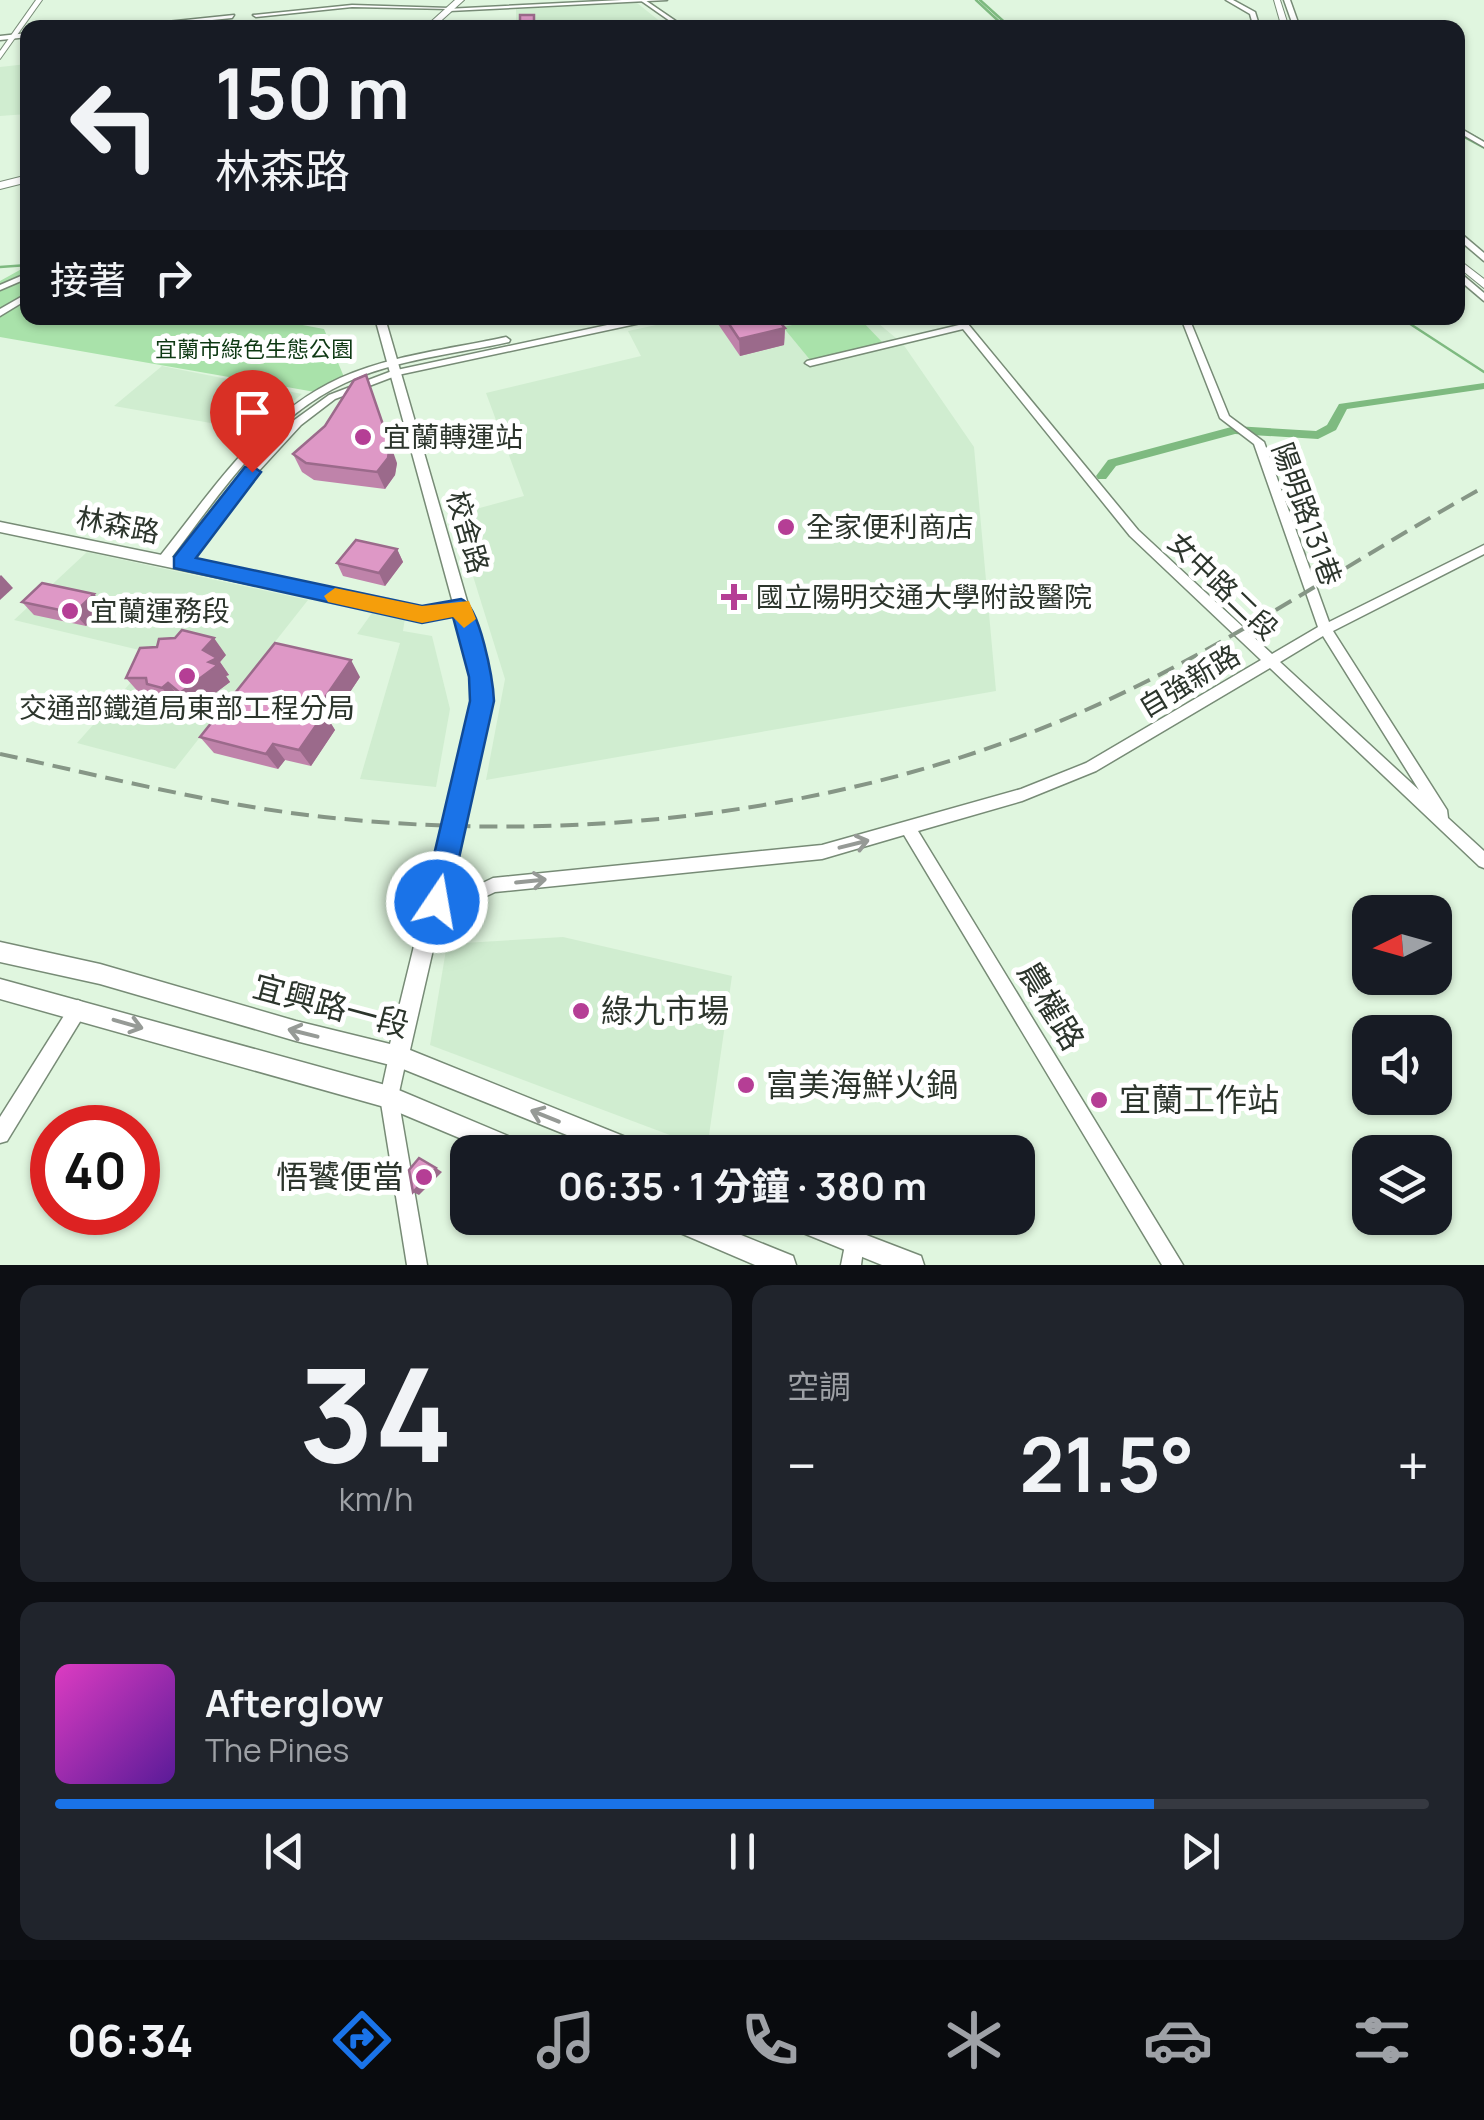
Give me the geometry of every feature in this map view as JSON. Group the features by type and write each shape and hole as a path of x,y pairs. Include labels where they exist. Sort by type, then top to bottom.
{"main road":[{"path":"455,6 468,0"},
{"path":"0,57 20,28"},
{"path":"1465,255 1484,272"},
{"path":"1465,268 1484,285"}],"street":[{"path":"418,8 428,0"},
{"path":"644,0 673,20"},
{"path":"256,15 352,6 418,8 664,0"},
{"path":"1229,0 1258,13 1262,20"},
{"path":"1258,20 1259,0"},
{"path":"191,20 232,16"},
{"path":"0,38 20,36"},
{"path":"1465,240 1484,258"},
{"path":"1465,280 1484,298"},
{"name":"校舍路","path":"382,325 480,677 482,701 398,1056"},
{"path":"164,559 236,470 290,415 342,381 581,325"},
{"path":"182,562 252,472 297,424 332,397 394,369 615,325"},
{"path":"810,363 951,325"},
{"name":"女中路二段","path":"964,325 1134,534 1484,861"},
{"name":"陽明路131巷","path":"1188,325 1225,418 1259,442 1325,629 1451,830"},
{"name":"林森路","path":"0,527 422,614 461,607"},
{"name":"自強新路","path":"437,902 472,896 493,885 822,852 909,830 1022,794 1091,767 1325,629 1484,549"},
{"name":"農權路","path":"909,830 1174,1265"},
{"name":"宜興路一段","path":"0,952 100,974 296,1032 398,1056 593,1135"},
{"path":"0,989 389,1097 479,1135"},
{"path":"0,1134 78,1009"},
{"path":"398,1056 389,1097 417,1265"},
{"path":"713,1235 784,1265"},
{"path":"821,1235 852,1254 912,1265"}],"shaded area":[{"path":"637,3 658,20 516,20 516,9"},
{"path":"20,65 20,115 0,116 0,67"},
{"name":"國立陽明交通大學附設醫院","path":"656,325 880,325 903,344 974,447 996,691 486,780 505,679 454,515 524,496 486,393 641,356 628,331"},
{"path":"162,366 302,394 256,431 114,406"},
{"path":"87,552 308,600 175,769 77,743 156,654 14,620"},
{"path":"372,613 405,618 403,631 432,636 450,709 436,787 360,779 400,643 357,634"},
{"name":"綠九市場","path":"563,937 732,976 709,1135 670,1135 430,1045 447,944"}],"green space":[{"name":"宜蘭市綠色生態公園","path":"20,270 20,325 303,325 324,329 344,377 315,392 0,337 0,281"},
{"path":"866,325 884,344 811,361 783,327"}],"building":[{"path":"520,15 534,15 534,20 520,20"},
{"path":"730,325 785,328 739,339"},
{"name":"宜蘭轉運站","path":"366,375 390,445 388,458 377,472 306,463 293,454 325,426 354,380"},
{"path":"356,540 397,549 379,573 337,563"},
{"path":"42,583 94,594 74,613 22,602"},
{"path":"182,630 214,638 203,650 217,658 209,662 218,665 180,693 168,683 162,688 147,684 146,678 126,678 140,648 157,647 159,639 175,638"},
{"path":"275,643 351,660 315,712 324,714 299,750 273,744 266,754 200,737"},
{"path":"419,1158 436,1168 413,1192 409,1170"}],"waterway":[{"path":"976,0 997,20"},
{"path":"980,0 1002,20"},
{"path":"1465,131 1484,142"},
{"path":"1465,136 1484,147"},
{"path":"0,267 20,266"},
{"path":"1412,325 1484,372"},
{"path":"1102,476 1112,463 1235,430 1318,435 1332,427 1343,406 1484,386"}],"railway":[{"path":"0,754 242,805 324,817 418,824 514,827 609,823 705,814 799,799 984,750 1125,692 1230,637 1484,487"}],"slow traffic":[{"path":"335,596 422,614 461,607 464,619"}],"place":[{"name":"宜蘭轉運站","path":"363,437"},
{"name":"全家便利商店","path":"786,527"},
{"name":"國立陽明交通大學附設醫院","path":"734,597"},
{"name":"宜蘭運務段","path":"70,611"},
{"name":"交通部鐵道局東部工程分局","path":"187,676"},
{"name":"綠九市場","path":"581,1011"},
{"name":"富美海鮮火鍋","path":"746,1085"},
{"name":"宜蘭工作站","path":"1099,1100"},
{"name":"悟饕便當","path":"424,1177"}],"route":[{"path":"252,472 182,562 422,614 461,607 480,677 482,701 437,902"}]}
